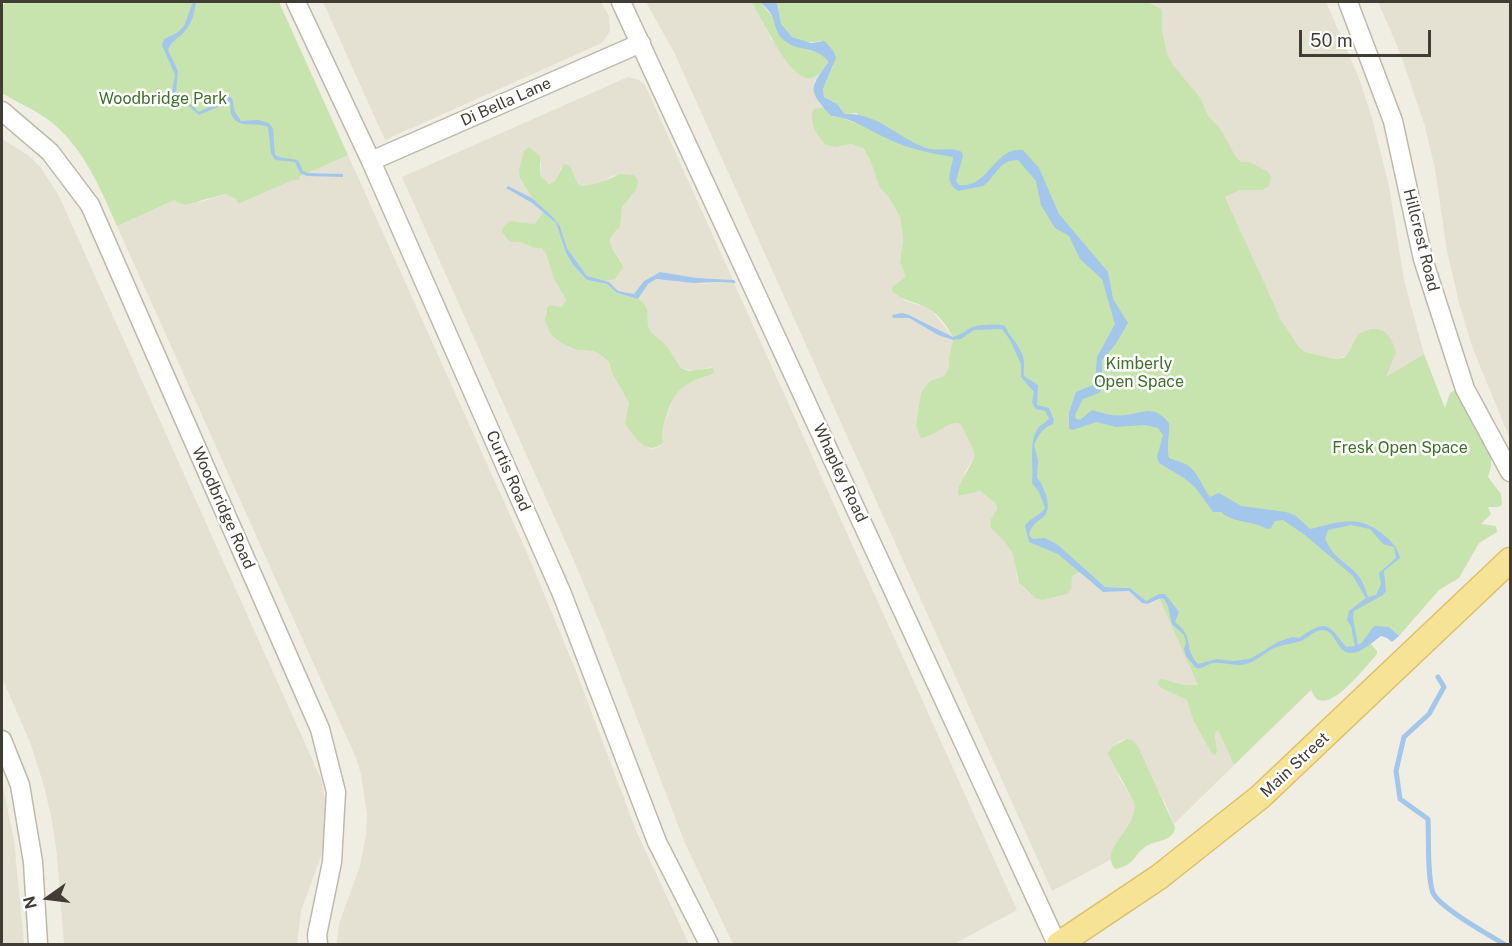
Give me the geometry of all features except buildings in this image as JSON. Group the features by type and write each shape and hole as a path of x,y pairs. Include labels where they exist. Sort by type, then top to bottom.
{"main road":[{"name":"Main Street","path":"1058,945 1159,877 1260,797 1510,560"}],"street":[{"name":"Curtis Road","path":"296,2 371,161 562,594 657,842 709,945"},
{"name":"Whapley Road","path":"621,2 1058,945"},
{"name":"Hillcrest Road","path":"1348,2 1393,122 1423,259 1465,389 1510,472"},
{"name":"Di Bella Lane","path":"371,161 641,43"},
{"name":"Woodbridge Road","path":"2,111 50,152 90,205 320,729 336,792 332,862 317,935 318,945"},
{"path":"2,741 20,785 33,862 38,945"}],"shaded area":[{"path":"323,2 601,2 609,16 610,31 602,43 385,140"},
{"path":"646,2 751,2 763,20 771,39 811,78 818,76 814,82 819,103 823,107 814,109 811,121 814,129 826,145 861,146 870,160 880,188 888,196 900,217 903,239 900,261 905,275 892,287 905,301 932,311 953,337 909,315 893,318 909,318 938,335 953,340 949,368 944,376 930,381 921,392 916,426 928,437 951,423 959,423 963,426 974,451 974,457 965,472 960,496 980,491 996,504 997,509 991,519 990,527 1013,554 1017,579 1024,589 1036,599 1043,600 1067,594 1072,576 1080,573 1103,592 1129,591 1142,603 1150,604 1160,599 1199,685 1184,685 1163,679 1161,688 1187,700 1193,720 1212,754 1217,752 1215,734 1218,730 1234,765 1174,824 1166,804 1127,739 1120,741 1113,746 1119,777 1134,802 1136,811 1131,823 1114,846 1112,859 1052,891 674,52"},
{"path":"1147,2 1326,2 1359,78 1372,118 1389,186 1404,280 1424,354 1385,378 1386,375 1358,334 1347,355 1335,359 1305,352 1291,339 1225,197 1240,190 1262,190 1249,162 1241,162 1236,157 1220,128 1209,117 1199,96 1173,65 1167,53 1162,30 1162,9"},
{"path":"1378,2 1510,2 1510,439 1473,349 1459,303 1447,251 1435,169 1425,126 1399,50"},
{"path":"628,77 639,80 645,85 733,280 697,278 660,272 644,281 634,294 618,291 606,281 615,278 622,262 611,246 611,239 620,227 622,207 636,190 614,175 600,183 582,186 578,184 570,166 561,168 555,181 549,184 540,175 541,162 519,170 532,198 508,186 506,188 543,212 535,224 518,222 521,242 533,248 542,248 547,256 553,277 566,300 562,307 550,305 545,312 548,327 578,350 593,351 609,363 629,403 625,423 641,443 650,449 656,448 660,446 663,428 674,396 682,386 712,374 711,367 695,371 681,368 666,345 651,332 648,326 647,310 644,303 638,299 648,284 655,279 706,284 734,283 1017,910 954,944 733,944 685,843 574,561 402,177"},
{"path":"2,139 28,155 41,168 59,196 321,779 327,811 326,833 322,853 301,911 297,944 64,944 52,820 30,742 2,678"},
{"path":"348,155 528,555 576,671 637,833 689,944 337,944 339,924 360,866 366,835 367,814 361,774 356,758 117,226 176,200 201,202 225,194 236,199 238,204 293,180 299,180 304,174 342,174 307,173"},
{"path":"2,782 14,840 24,944 2,944"}],"green space":[{"name":"Woodbridge Park","path":"7,2 279,2 348,155 301,176 299,180 293,180 238,204 236,199 225,194 185,205 175,200 117,226 89,167 70,141 46,118 2,93 2,6"},
{"path":"751,2 760,2 796,45 824,55 828,63 819,74 811,78 802,76 794,70 777,47"},
{"name":"Kimberly Open Space","path":"777,2 1147,2 1162,9 1162,30 1167,53 1173,65 1199,96 1209,117 1220,128 1236,157 1241,162 1249,162 1267,171 1271,177 1269,186 1262,190 1240,190 1225,197 1281,320 1298,346 1305,352 1335,359 1347,355 1358,334 1371,329 1385,332 1391,339 1396,352 1386,377 1424,354 1445,408 1450,393 1457,389 1471,413 1491,459 1488,477 1501,494 1502,505 1488,507 1491,514 1481,524 1496,526 1497,532 1479,543 1459,578 1439,590 1399,636 1389,627 1369,633 1358,646 1358,651 1370,643 1377,654 1342,691 1326,700 1315,697 1311,690 1234,765 1218,730 1215,734 1217,752 1215,755 1212,754 1193,720 1187,700 1161,688 1158,684 1159,680 1163,679 1184,685 1198,685 1158,595 1146,601 1130,588 1105,587 1085,570 1072,576 1071,589 1067,594 1043,600 1036,599 1019,583 1013,554 990,527 991,519 997,509 996,504 980,491 959,496 958,494 974,456 962,426 959,423 951,424 921,438 916,426 921,392 930,381 944,376 949,368 953,340 958,339 953,337 931,310 901,298 892,291 892,287 905,275 900,262 903,239 900,217 888,196 880,188 863,148 851,144 836,147 826,145 814,128 812,114 814,109 823,107 831,116 864,126 857,113 845,114 837,104 824,97 823,89 833,66 821,41 810,42 794,38 785,31"},
{"path":"529,147 540,156 540,175 549,184 555,181 564,164 570,166 578,184 582,186 599,183 621,174 633,175 637,178 636,190 622,207 620,227 610,242 623,267 615,279 595,280 587,276 567,248 560,226 532,198 520,177 519,170 524,151"},
{"path":"543,212 556,223 566,253 573,265 587,280 607,284 617,293 644,303 651,332 666,345 681,368 689,371 713,368 712,374 689,383 678,392 670,405 664,424 663,442 657,447 646,447 625,423 629,403 612,373 609,362 593,351 578,350 561,343 551,334 545,320 547,308 550,305 562,307 566,300 553,277 547,256 542,248 533,248 521,242 510,242 502,232 504,226 510,221 535,224"},
{"path":"1127,739 1132,740 1138,747 1175,827 1171,836 1149,844 1130,863 1115,869 1111,861 1112,853 1131,821 1134,802 1108,754 1113,746"}],"water":[{"path":"193,2 196,2 196,6 190,25 168,50 178,71 176,91 179,98 186,100 199,112 229,97 232,98 235,112 241,121 258,120 269,123 273,129 275,155 298,160 303,171 308,173 343,174 343,177 307,176 300,173 295,162 275,160 271,153 268,127 239,123 231,114 230,102 199,115 187,104 176,100 172,91 175,75 162,45 164,39 177,33 184,26"},
{"path":"760,2 777,2 781,24 792,37 811,43 825,41 834,52 836,58 823,89 824,97 837,104 845,114 879,122 919,145 930,149 962,152 956,181 959,185 977,181 1005,154 1023,150 1039,168 1059,214 1108,272 1113,299 1128,323 1115,345 1102,360 1102,389 1099,393 1083,399 1075,415 1076,419 1080,420 1092,410 1116,415 1148,411 1158,413 1169,423 1169,458 1191,468 1210,497 1219,493 1241,506 1286,512 1296,516 1310,529 1349,521 1366,524 1375,529 1392,543 1400,558 1384,571 1386,591 1383,595 1354,611 1353,618 1358,645 1375,626 1389,627 1399,636 1392,642 1381,636 1360,651 1350,653 1340,648 1331,634 1321,630 1301,641 1274,648 1246,664 1213,663 1196,668 1186,656 1184,635 1172,624 1164,599 1161,598 1148,604 1142,603 1129,591 1103,592 1058,554 1029,542 1025,526 1045,508 1039,492 1032,483 1034,438 1039,427 1049,418 1045,411 1036,409 1032,403 1034,392 1021,377 1021,364 1010,340 1002,329 974,330 961,339 953,340 938,335 909,318 893,318 892,315 902,313 909,315 953,337 976,326 1005,326 1023,355 1024,376 1038,385 1037,405 1049,408 1054,420 1053,424 1041,432 1034,445 1038,460 1037,478 1048,504 1045,515 1034,524 1029,535 1033,539 1045,538 1058,545 1105,587 1130,588 1146,601 1159,594 1165,594 1179,612 1175,622 1185,633 1193,658 1198,664 1217,659 1233,661 1250,659 1278,642 1292,637 1299,638 1321,626 1326,626 1335,633 1346,647 1355,646 1351,626 1347,620 1349,611 1366,598 1353,576 1305,535 1283,520 1275,521 1271,528 1267,529 1226,516 1221,512 1213,512 1195,487 1159,463 1157,457 1163,435 1158,428 1145,425 1116,427 1097,422 1072,430 1069,428 1069,413 1076,392 1095,384 1097,357 1115,324 1102,279 1080,259 1069,236 1055,228 1041,205 1036,181 1018,160 1006,163 983,186 958,191 953,187 949,175 953,157 904,145 853,122 831,116 815,96 814,91 814,85 828,63 827,60 817,53 796,47 782,39 771,14","holes":["1351,525 1370,529 1383,544 1394,547 1396,558 1379,573 1381,584 1376,595 1368,597 1359,577 1335,554 1325,539 1328,530"]},
{"path":"508,186 532,198 552,216 560,226 567,248 587,276 609,282 618,291 634,294 644,281 660,272 697,278 734,280 736,283 694,283 656,279 648,284 638,299 617,293 607,284 587,280 573,265 566,253 556,223 532,203 506,188"}],"waterway":[{"path":"1438,677 1444,687 1429,714 1404,737 1396,771 1400,799 1428,819 1431,886 1437,899 1504,944"}],"park label":[{"name":"Fresk Open Space","path":"1400,448"}]}
